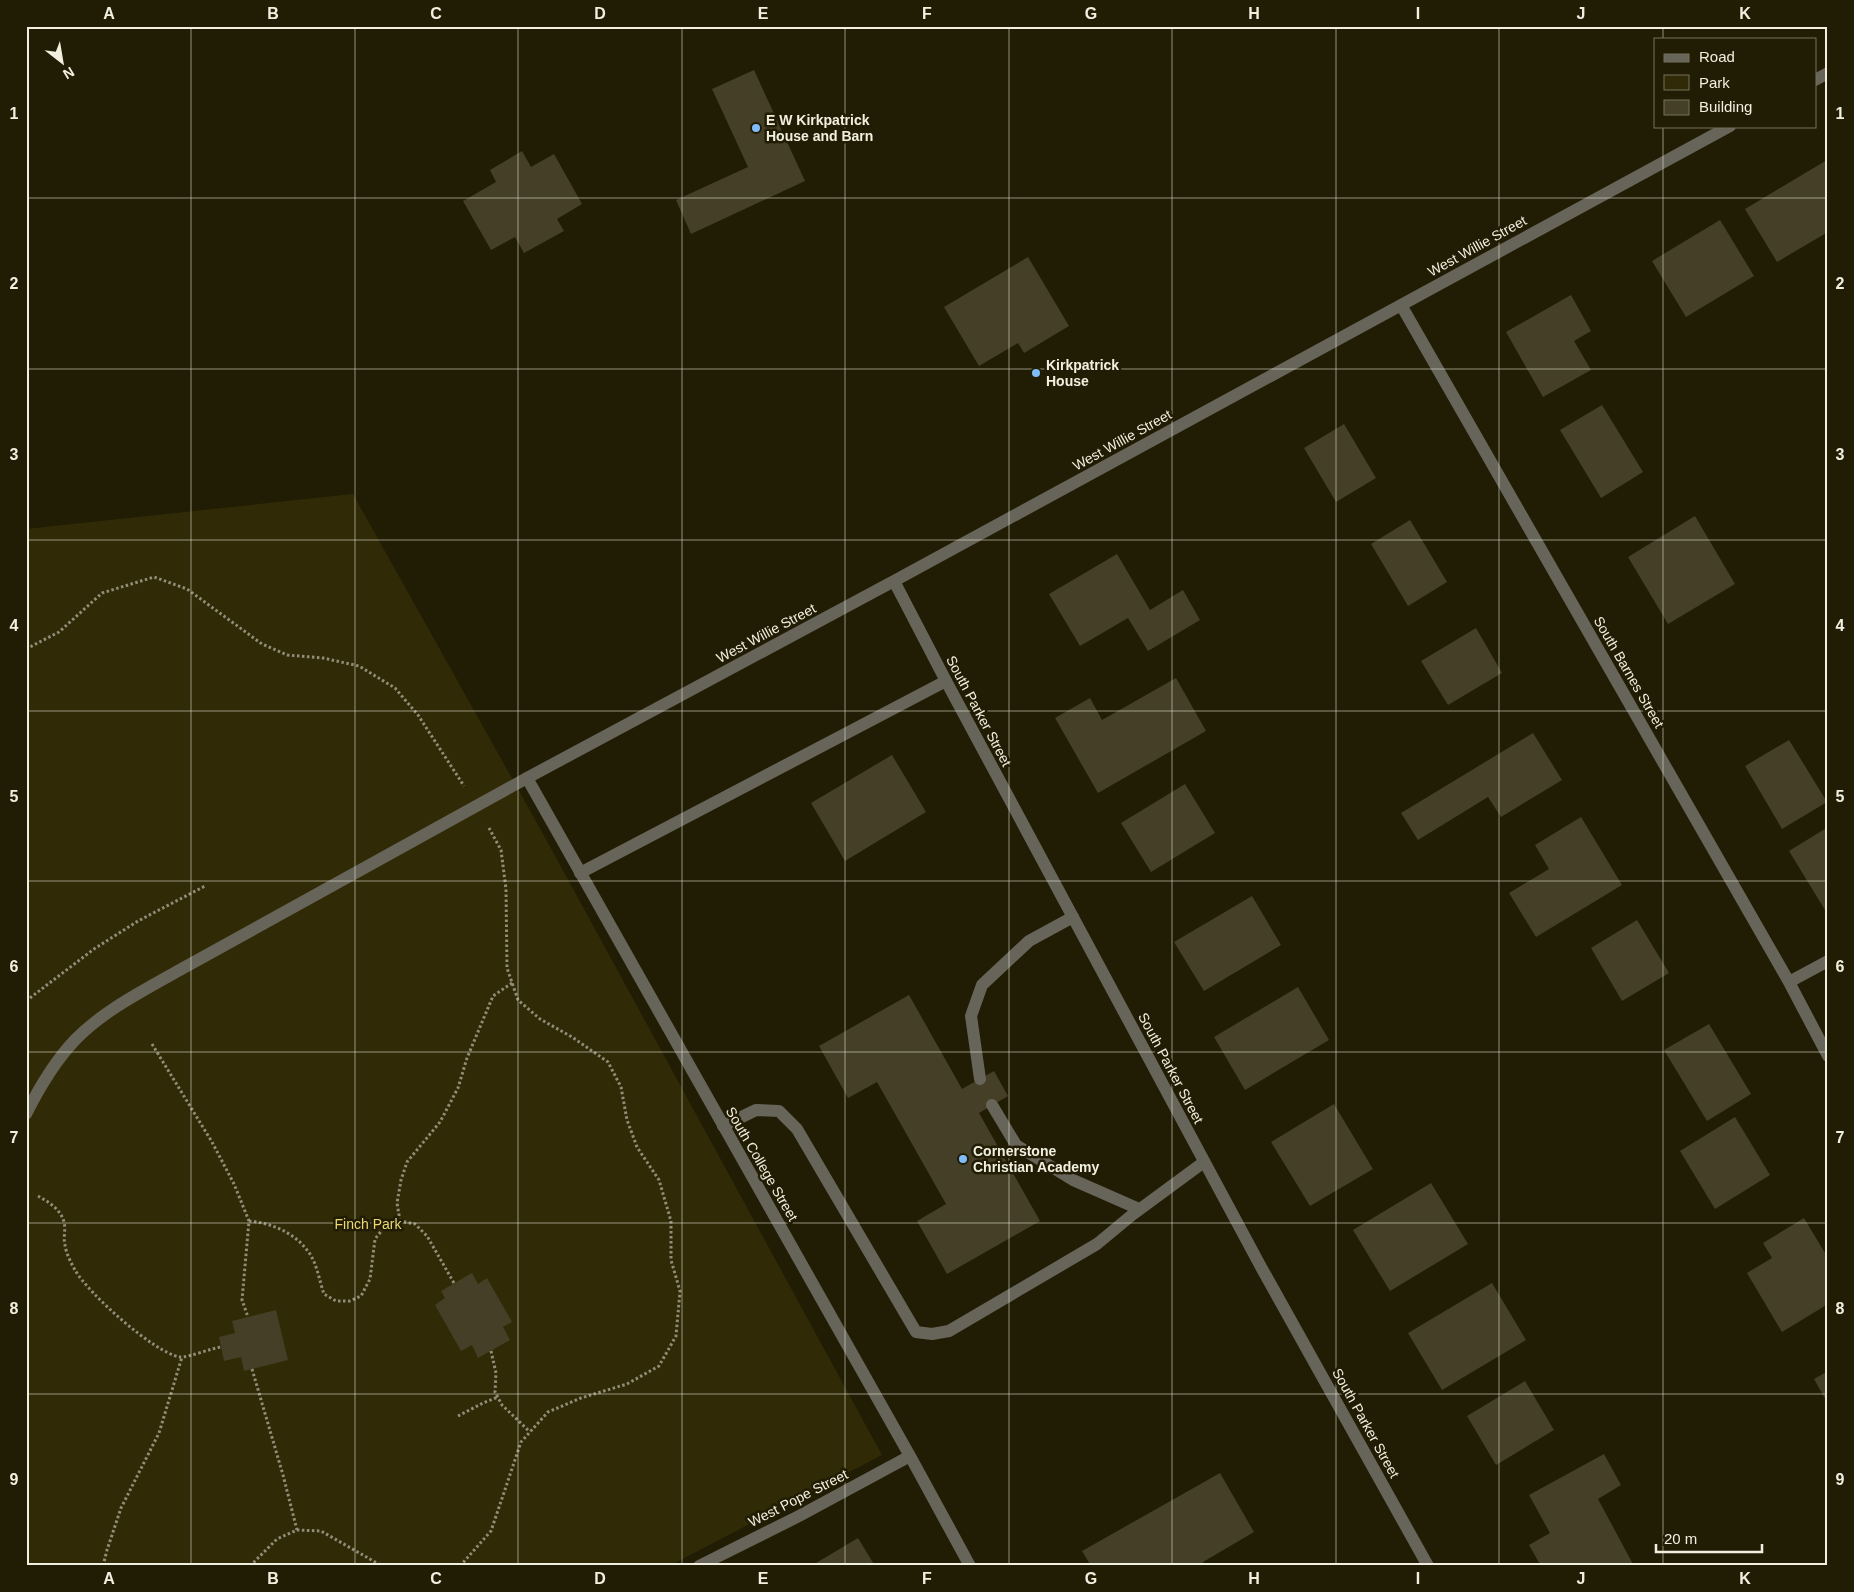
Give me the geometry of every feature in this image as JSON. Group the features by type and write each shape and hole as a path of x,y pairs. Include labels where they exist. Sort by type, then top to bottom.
{"street":[{"path":"1816,79 1828,73"},
{"name":"West Willie Street","path":"26,1114 53,1068 74,1041 98,1020 127,1000 527,778 894,581 1726,128"},
{"name":"South Barnes Street","path":"1401,305 1789,982 1828,1056"},
{"name":"South Parker Street","path":"894,581 1204,1162 1428,1566"},
{"path":"580,873 946,681"},
{"name":"South College Street","path":"527,778 910,1456 970,1566"},
{"path":"980,1079 971,1016 982,985 1029,941 1073,917"},
{"path":"1789,982 1828,960"},
{"path":"992,1105 1016,1145 1073,1180 1139,1209"},
{"path":"723,1126 756,1110 779,1111 797,1129 916,1332 932,1334 950,1331 1096,1244 1139,1209 1204,1162"},
{"name":"West Pope Street","path":"699,1566 799,1516 910,1456"}],"path":[{"path":"26,649 59,632 102,593 154,578 187,589 262,644 287,655 323,658 359,666 395,688 418,715 460,779"},
{"path":"460,1566 491,1531 520,1442 548,1412 581,1398 627,1384 659,1366 676,1336 680,1291 671,1260 671,1221 659,1180 637,1147 627,1120 621,1087 608,1062 572,1037 540,1019 518,1000 507,968 506,888 501,850 486,824"},
{"path":"26,1001 94,949 138,921 205,886"},
{"path":"400,1221 397,1204 401,1180 407,1162 440,1122 454,1096 492,996 512,983"},
{"path":"152,1044 212,1142 234,1184 249,1221 242,1300 248,1316"},
{"path":"38,1196 54,1206 64,1221 65,1246 76,1271 92,1291 142,1336 167,1352 182,1357 221,1346"},
{"path":"249,1221 266,1223 287,1232 307,1250 315,1265 324,1294 336,1301 350,1301 361,1296 370,1279 375,1239 387,1224 400,1221 415,1224 428,1236 454,1283"},
{"path":"491,1351 496,1373 495,1392 502,1405 530,1432"},
{"path":"103,1566 121,1508 159,1433 182,1357"},
{"path":"252,1369 297,1530"},
{"path":"458,1416 498,1397"},
{"path":"250,1566 277,1539 297,1530 321,1531 382,1566"}],"green space":[{"name":"Finch Park","path":"353,494 542,832 882,1455 669,1566 26,1566 26,529"}],"building":[{"name":"E W Kirkpatrick House and Barn","path":"754,70 805,181 691,234 676,200 748,167 712,89"},
{"path":"522,151 531,167 554,154 582,204 557,219 564,231 524,253 515,237 491,250 463,201 496,182 490,170"},
{"path":"1827,160 1828,232 1777,262 1745,209"},
{"path":"1720,220 1754,276 1686,317 1652,261"},
{"path":"1028,257 1069,326 1024,353 1018,343 979,366 944,307"},
{"path":"1571,295 1591,331 1574,341 1591,370 1543,397 1506,332"},
{"path":"1602,405 1643,472 1601,498 1560,430"},
{"path":"1344,424 1376,478 1336,502 1304,448"},
{"path":"1695,516 1735,584 1668,624 1628,557"},
{"path":"1410,520 1447,582 1408,606 1371,544"},
{"path":"1117,554 1150,610 1183,590 1200,620 1148,651 1128,618 1080,646 1049,594"},
{"path":"1476,628 1502,673 1448,705 1421,661"},
{"path":"1176,678 1206,731 1098,793 1055,718 1090,698 1102,720"},
{"path":"1533,733 1562,780 1501,817 1488,797 1418,840 1401,813"},
{"path":"1789,740 1827,802 1782,829 1745,766"},
{"path":"892,755 926,812 845,861 811,803"},
{"path":"1185,784 1215,833 1151,872 1121,823"},
{"path":"1581,817 1622,885 1536,937 1509,893 1549,869 1535,845"},
{"path":"1828,827 1828,915 1789,851"},
{"path":"1252,896 1281,945 1204,991 1174,942"},
{"path":"1637,920 1669,973 1622,1001 1591,948"},
{"path":"1298,987 1329,1040 1245,1090 1214,1037"},
{"name":"Cornerstone Christian Academy","path":"909,995 962,1089 994,1071 1008,1096 979,1113 1040,1221 947,1274 917,1221 946,1204 877,1082 848,1098 819,1046"},
{"path":"1709,1024 1751,1094 1707,1121 1664,1050"},
{"path":"1334,1104 1373,1169 1310,1206 1271,1142"},
{"path":"1735,1117 1770,1175 1715,1209 1680,1151"},
{"path":"1431,1183 1468,1244 1390,1291 1353,1230"},
{"path":"1804,1218 1828,1258 1828,1304 1782,1332 1747,1273 1772,1258 1763,1243"},
{"path":"472,1273 478,1284 487,1278 512,1322 503,1327 510,1340 478,1358 472,1345 461,1351 435,1305 445,1298 441,1291"},
{"path":"1492,1283 1526,1340 1442,1390 1408,1333"},
{"path":"276,1310 288,1360 244,1371 241,1357 224,1361 219,1337 235,1333 232,1321"},
{"path":"1828,1371 1828,1404 1814,1379"},
{"path":"1525,1381 1554,1430 1496,1465 1467,1416"},
{"path":"1604,1454 1621,1485 1598,1499 1634,1566 1541,1566 1529,1545 1550,1533 1529,1495"},
{"path":"1220,1473 1254,1532 1203,1562 1205,1566 1091,1566 1082,1551"},
{"path":"858,1538 875,1566 811,1566"}],"place":[{"name":"E W Kirkpatrick House and Barn","path":"756,128"},
{"name":"Kirkpatrick House","path":"1036,373"},
{"name":"Cornerstone Christian Academy","path":"963,1159"}]}
